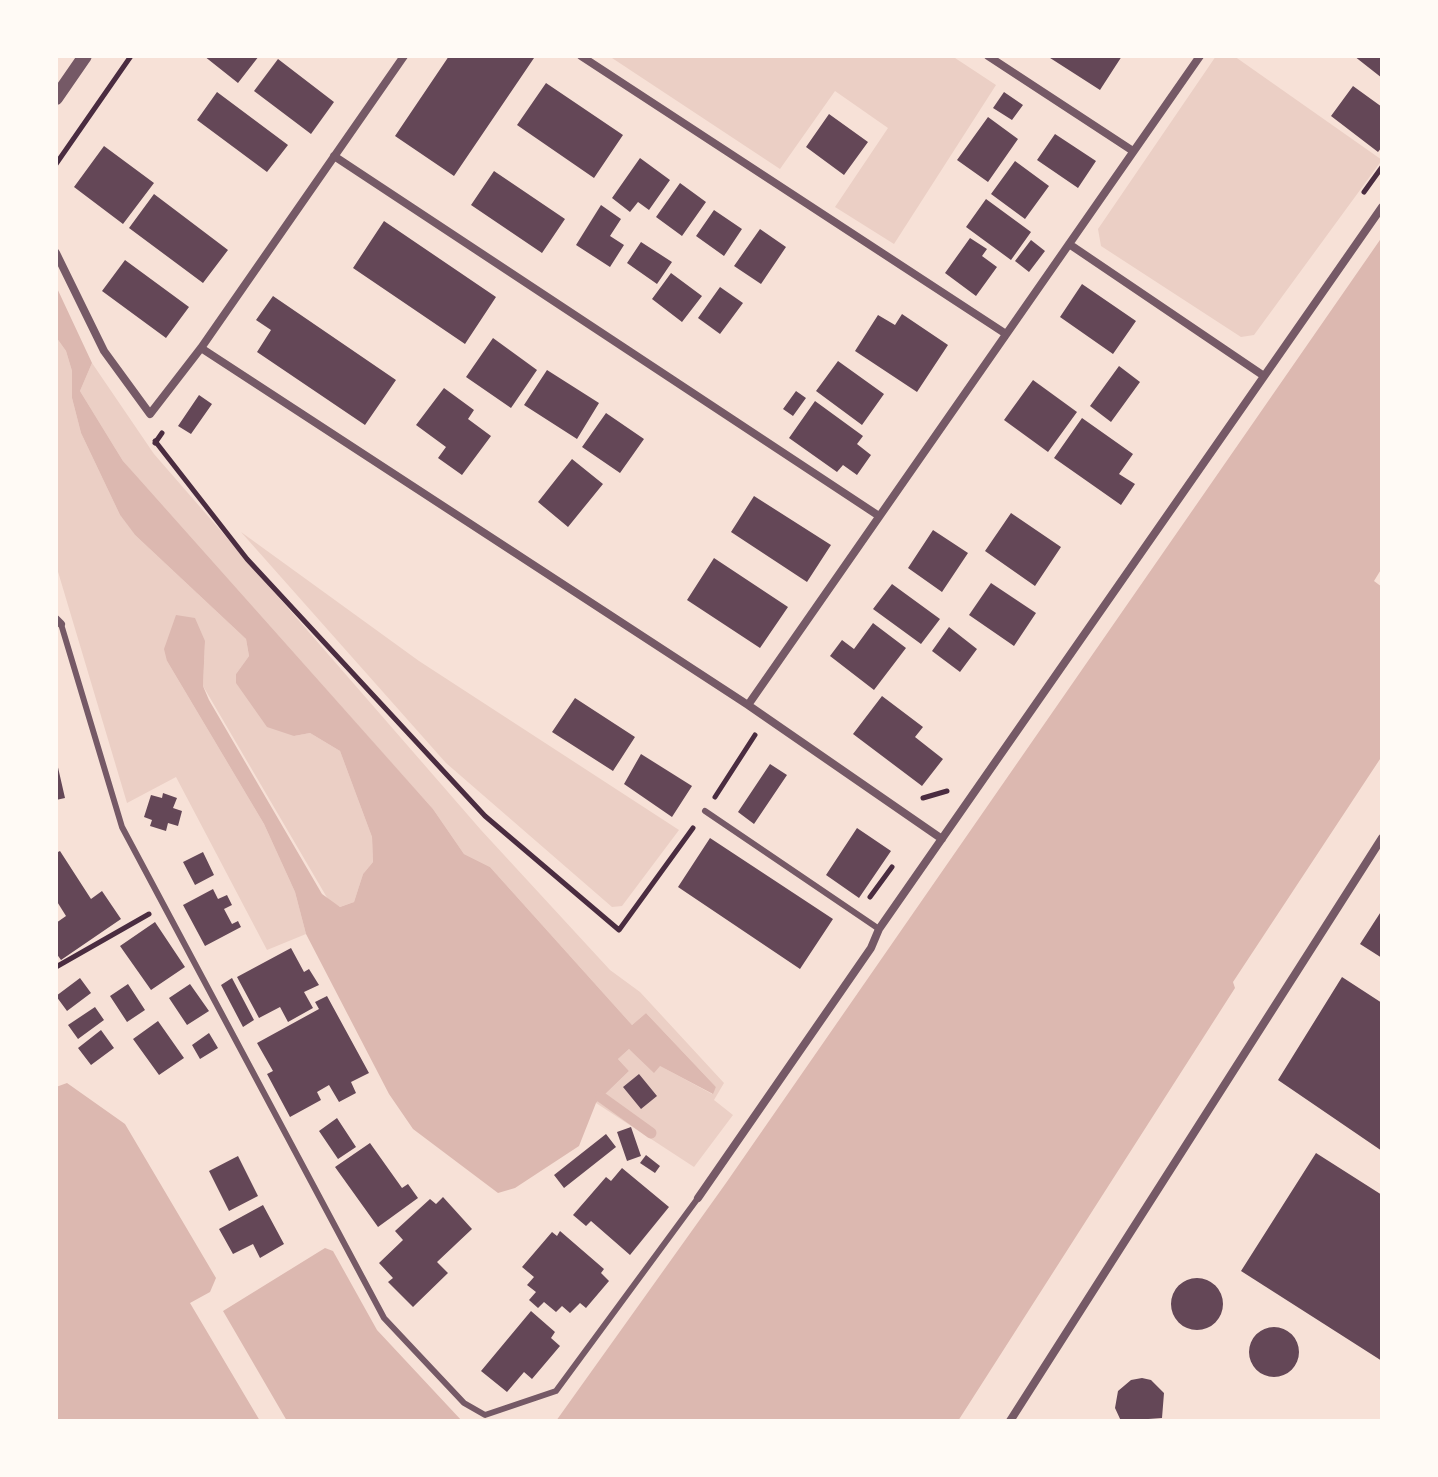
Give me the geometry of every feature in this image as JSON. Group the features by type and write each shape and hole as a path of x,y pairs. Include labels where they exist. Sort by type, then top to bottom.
{"street":[{"path":"56,98 85,56"},
{"path":"56,253 104,351 150,414 201,348 404,56"},
{"path":"581,56 1006,334"},
{"path":"988,56 1133,151"},
{"path":"748,705 1200,56"},
{"path":"334,156 879,516"},
{"path":"698,1198 871,948 879,929 1382,207"},
{"path":"1069,244 1264,376"},
{"path":"201,348 748,705 942,839"},
{"path":"1010,1421 1382,838"}],"lane":[{"path":"58,621 122,827 384,1318 464,1403 485,1415 556,1391 698,1198"},
{"path":"705,811 879,929"}],"path":[{"path":"56,164 131,56"},
{"path":"1354,206 1382,167"},
{"path":"150,414 155,443 247,559 485,816 619,930 756,734"},
{"path":"155,443 163,431"},
{"path":"743,725 769,743"},
{"path":"910,790 924,798 944,794 954,781"},
{"path":"858,914 895,863"},
{"path":"56,967 164,906"}],"shaded area":[{"path":"609,56 952,56 996,85 894,244 835,207 888,128 835,91 780,169"},
{"path":"1216,56 1234,56 1382,160 1254,335 1241,337 1101,246 1098,229"},
{"path":"1382,237 1382,568 1374,581 1382,587 1382,756 1233,982 1235,988 958,1421 556,1421 726,1183"},
{"path":"56,286 92,363 80,391 123,461 433,809 464,854 490,867 632,1025 646,1013 716,1087 713,1094 660,1066 654,1073 629,1049 618,1059 629,1071 596,1103 579,1146 515,1188 498,1193 413,1129 389,1094 306,934 295,892 264,824 167,661 164,649 176,615 195,618 205,641 203,686 209,700 322,894 340,907 354,902 363,874 373,862 372,837 340,751 310,733 294,736 267,727 236,683 236,674 249,656 246,639 135,535 120,515 81,433 72,398 72,371 66,351 56,337"},
{"path":"56,337 66,351 72,371 72,398 81,433 120,515 135,535 246,639 249,656 236,674 294,736 310,733 340,751 372,837 373,862 363,874 354,902 340,907 329,901 203,686 205,641 167,661 264,824 295,892 306,934 267,950 176,777 127,803 56,565"},
{"path":"92,363 154,454 481,830 610,970 640,992 724,1083 714,1100 733,1115 694,1167 596,1103 629,1071 618,1059 629,1049 712,1094 716,1087 646,1013 632,1025 490,867 464,854 433,809 153,498 123,461 80,391"},
{"path":"241,532 419,661 679,830 622,906 612,907 446,763"},
{"path":"67,1083 125,1124 216,1278 210,1292 190,1303 260,1421 56,1421 56,1087"},
{"path":"325,1248 333,1251 377,1330 462,1421 287,1421 223,1311"}],"building":[{"path":"204,56 259,56 238,83"},
{"path":"449,56 534,58 454,176 395,136"},
{"path":"1047,56 1122,56 1100,90"},
{"path":"1354,56 1382,56 1382,78"},
{"path":"278,59 334,102 311,134 254,91"},
{"path":"546,83 623,135 594,178 517,125"},
{"path":"1353,86 1382,107 1382,147 1378,152 1331,116"},
{"path":"217,92 288,145 267,172 197,120"},
{"path":"1004,92 1023,105 1012,120 993,108"},
{"path":"829,114 868,142 844,175 806,147"},
{"path":"988,117 1018,139 988,182 957,160"},
{"path":"1055,134 1096,161 1078,188 1037,160"},
{"path":"104,146 154,183 123,224 74,187"},
{"path":"640,158 670,180 649,210 638,202 630,212 612,198"},
{"path":"1015,161 1049,186 1025,219 991,194"},
{"path":"494,171 565,219 542,253 471,205"},
{"path":"680,183 706,202 682,236 656,217"},
{"path":"154,194 228,250 203,283 129,228"},
{"path":"986,199 1031,232 1011,260 966,227"},
{"path":"601,205 621,219 610,236 624,245 610,267 576,245"},
{"path":"714,210 742,229 724,256 696,236"},
{"path":"384,221 496,297 465,344 353,268"},
{"path":"760,229 786,247 761,284 734,266"},
{"path":"970,238 987,249 982,256 997,267 976,296 945,273"},
{"path":"1031,240 1045,251 1029,272 1015,261"},
{"path":"641,242 672,262 657,284 627,263"},
{"path":"125,260 189,307 166,338 102,291"},
{"path":"671,273 702,296 682,322 652,299"},
{"path":"1082,284 1136,321 1113,354 1060,317"},
{"path":"720,287 743,303 720,334 698,318"},
{"path":"273,296 396,380 365,425 257,352 271,330 256,320"},
{"path":"902,314 948,345 917,392 855,351 878,315 895,325"},
{"path":"493,338 537,370 511,408 466,377"},
{"path":"838,361 884,394 862,425 816,391"},
{"path":"1119,366 1140,382 1111,422 1090,406"},
{"path":"547,370 599,403 577,439 524,405"},
{"path":"1033,380 1077,412 1048,452 1004,420"},
{"path":"444,388 474,410 468,419 491,436 462,475 438,458 446,447 416,425"},
{"path":"796,391 806,398 793,416 783,409"},
{"path":"199,395 212,404 191,434 178,426"},
{"path":"815,401 863,436 857,444 871,455 857,475 843,465 837,472 789,438"},
{"path":"606,413 644,439 620,473 582,447"},
{"path":"1082,418 1133,454 1119,474 1135,484 1121,505 1054,458"},
{"path":"572,459 603,484 568,527 538,502"},
{"path":"754,496 831,545 807,582 731,532"},
{"path":"1011,513 1061,547 1035,586 985,551"},
{"path":"933,530 968,553 942,592 908,568"},
{"path":"714,558 788,607 760,648 687,600"},
{"path":"991,583 1036,613 1014,646 969,615"},
{"path":"892,584 940,619 921,644 873,609"},
{"path":"873,623 906,648 874,690 830,656 842,640 854,649"},
{"path":"949,627 977,649 960,672 932,651"},
{"path":"882,696 923,727 915,737 943,759 922,786 853,734"},
{"path":"575,698 635,737 613,771 552,732"},
{"path":"641,754 692,786 672,817 624,784"},
{"path":"56,764 65,798 56,800"},
{"path":"770,764 787,775 754,824 738,812"},
{"path":"163,793 177,798 173,808 182,811 178,826 168,823 166,831 150,826 152,820 144,817 151,795 162,798"},
{"path":"857,828 891,851 859,898 826,875"},
{"path":"710,838 833,919 800,969 678,887"},
{"path":"60,851 91,899 102,891 121,919 61,960 56,953 56,923 66,916 56,900 56,853"},
{"path":"203,852 214,875 195,885 183,862"},
{"path":"213,889 218,899 227,895 232,905 224,909 232,924 238,921 241,927 205,946 183,905"},
{"path":"1382,910 1382,958 1360,944"},
{"path":"155,922 185,967 151,990 120,946"},
{"path":"291,948 304,972 309,969 319,985 304,992 313,1008 288,1022 280,1007 259,1018 237,977"},
{"path":"1342,977 1382,1003 1382,1151 1278,1080"},
{"path":"80,978 91,993 67,1011 56,996"},
{"path":"232,978 254,1020 243,1027 221,985"},
{"path":"128,984 145,1010 127,1022 110,996"},
{"path":"190,984 209,1011 187,1025 169,998"},
{"path":"327,996 369,1073 351,1082 356,1093 339,1102 329,1085 317,1092 321,1100 290,1117 267,1074 273,1071 257,1043 319,1009 315,1002"},
{"path":"95,1007 104,1020 78,1039 68,1025"},
{"path":"158,1021 184,1058 159,1075 133,1039"},
{"path":"101,1030 114,1048 91,1065 78,1048"},
{"path":"209,1033 218,1048 200,1059 192,1045"},
{"path":"639,1074 657,1096 641,1109 623,1087"},
{"path":"337,1118 356,1147 338,1159 319,1131"},
{"path":"631,1127 641,1156 627,1161 617,1132"},
{"path":"606,1134 616,1147 564,1188 554,1175"},
{"path":"370,1143 402,1188 408,1184 418,1198 378,1227 335,1167"},
{"path":"1316,1153 1382,1195 1382,1361 1241,1271"},
{"path":"646,1155 660,1166 655,1173 640,1163"},
{"path":"238,1156 258,1196 229,1211 209,1171"},
{"path":"622,1168 669,1207 630,1255 591,1221 586,1226 573,1215 606,1177 611,1181"},
{"path":"443,1197 472,1229 437,1262 448,1273 413,1307 388,1282 393,1278 379,1263 403,1240 395,1231 430,1199 436,1204"},
{"path":"263,1205 284,1244 260,1258 253,1244 233,1254 219,1229"},
{"path":"560,1231 604,1269 601,1273 609,1281 586,1308 580,1303 570,1313 562,1306 556,1312 544,1302 538,1308 529,1300 536,1292 527,1285 534,1277 522,1267 552,1232 557,1236"},
{"path":"1197,1278 1215,1286 1223,1304 1215,1322 1197,1330 1179,1322 1171,1304 1179,1286"},
{"path":"531,1311 555,1332 551,1338 560,1346 532,1379 524,1372 507,1392 481,1371"},
{"path":"1264,1328 1284,1328 1298,1342 1298,1362 1284,1376 1264,1376 1250,1362 1250,1342"},
{"path":"1131,1380 1151,1380 1164,1393 1162,1418 1121,1421 1115,1408 1118,1391"}],"waterway":[{"path":"601,1097 651,1133"}]}
